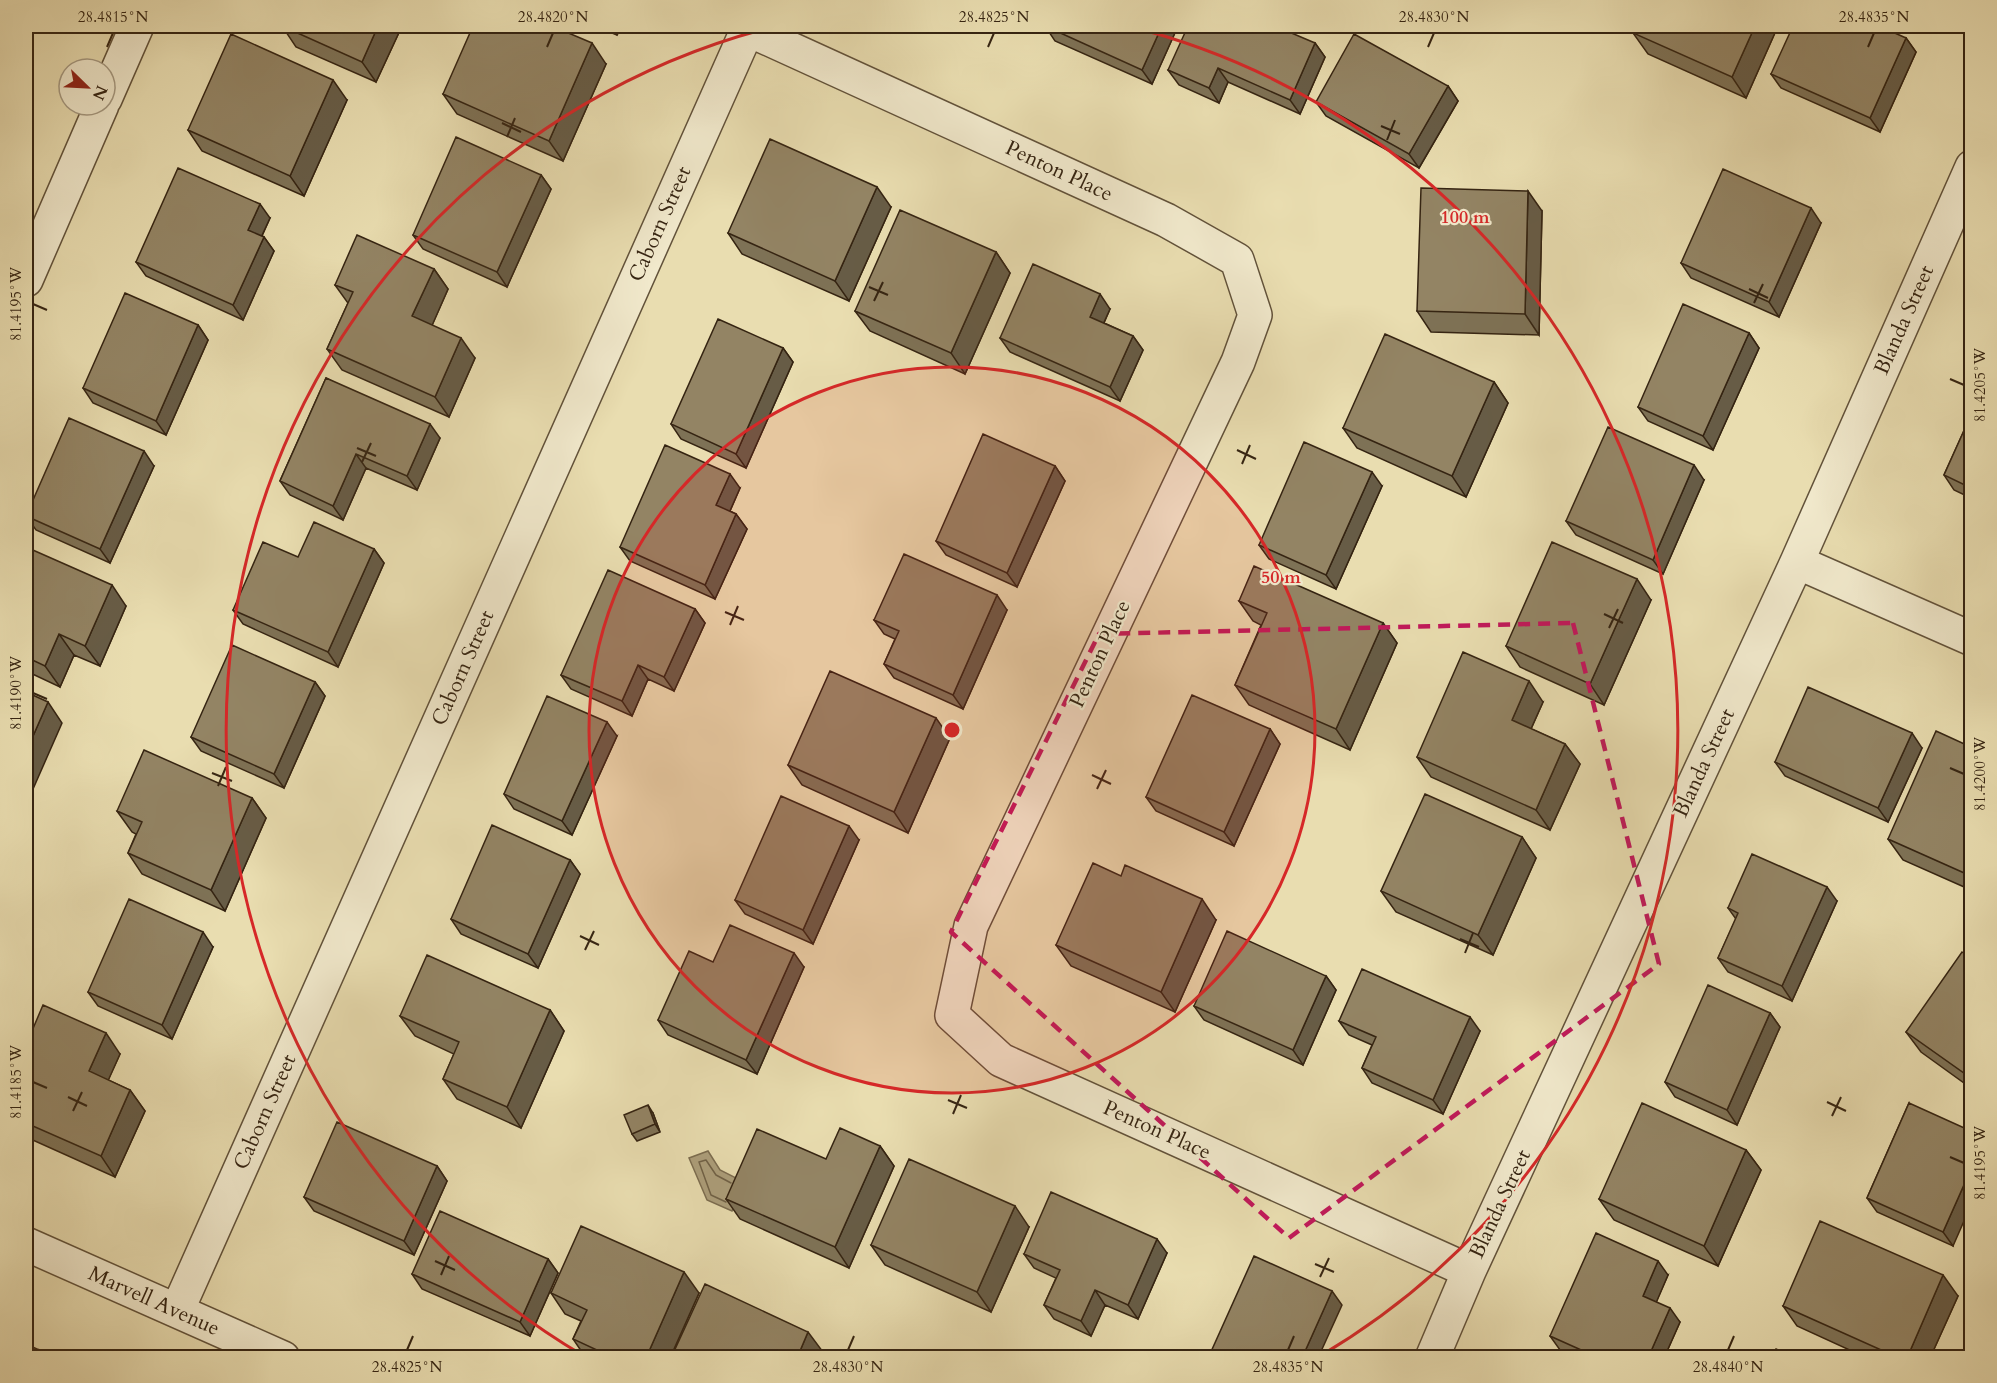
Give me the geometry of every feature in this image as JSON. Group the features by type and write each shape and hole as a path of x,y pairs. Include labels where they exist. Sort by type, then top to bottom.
{"street":[{"path":"117,72 137,26"},
{"name":"Penton Place","path":"748,27 1166,220 1237,260 1255,315 1238,362 971,926 952,1015 1001,1060 1469,1271"},
{"name":"Caborn Street","path":"177,1311 748,27"},
{"path":"26,280 97,117"},
{"name":"Blanda Street","path":"1432,1358 1469,1271 1797,562 1971,167"},
{"path":"1797,562 1971,639"},
{"name":"Marvell Avenue","path":"26,1244 283,1358"}],"highlighted area":[{"path":"1573,623 1659,964 1289,1238 951,932 1099,634"}],"water":[{"path":"708,1151 720,1170 744,1182 732,1211 707,1200 689,1158"}],"building":[{"path":"282,26 378,26 362,62"},
{"path":"473,26 552,26 592,43 549,141 443,94"},
{"path":"1045,26 1162,26 1142,70"},
{"path":"1188,26 1275,26 1315,43 1290,100 1218,68 1209,88 1168,70"},
{"path":"1637,26 1755,26 1732,77 1633,33"},
{"path":"1793,26 1879,26 1906,38 1870,118 1771,74"},
{"path":"231,34 333,80 290,176 188,130"},
{"path":"1354,34 1448,86 1409,154 1316,102"},
{"path":"456,137 541,175 497,272 413,235"},
{"path":"770,139 877,187 835,281 728,233"},
{"path":"178,168 260,204 248,230 264,237 233,305 136,262"},
{"path":"1723,169 1811,208 1769,302 1681,263"},
{"path":"1421,188 1528,191 1525,314 1417,311"},
{"path":"900,210 996,252 951,353 855,311"},
{"path":"357,235 434,269 412,316 461,338 435,397 327,349 353,292 335,285"},
{"path":"1033,264 1100,294 1090,317 1133,336 1110,387 1000,338"},
{"path":"125,293 198,325 156,421 83,388"},
{"path":"1683,304 1749,333 1703,436 1638,407"},
{"path":"718,319 783,348 736,454 671,424"},
{"path":"1385,334 1494,382 1452,476 1343,428"},
{"path":"326,378 430,424 407,476 356,454 333,506 280,481"},
{"path":"1971,415 1971,488 1944,475"},
{"path":"69,418 144,451 100,549 26,516"},
{"path":"1608,427 1694,465 1653,560 1566,521"},
{"path":"983,434 1055,466 1007,573 936,541"},
{"path":"1304,442 1372,472 1326,575 1259,545"},
{"path":"665,445 730,474 716,505 736,514 705,585 620,547"},
{"path":"314,522 374,549 328,652 233,610 263,542 298,557"},
{"path":"1552,542 1637,579 1590,684 1506,646"},
{"path":"26,547 112,585 85,646 59,634 45,666 26,657"},
{"path":"904,554 997,595 953,695 884,664 899,631 874,620"},
{"path":"1254,566 1383,623 1336,729 1235,685 1267,613 1239,601"},
{"path":"608,570 695,609 664,677 638,665 622,701 561,675"},
{"path":"232,645 315,682 274,774 191,737"},
{"path":"1463,652 1529,681 1512,720 1565,744 1536,810 1417,757"},
{"path":"830,671 936,718 894,812 788,765"},
{"path":"1808,687 1912,733 1878,808 1775,762"},
{"path":"26,692 48,702 26,752"},
{"path":"1192,695 1270,729 1224,832 1146,797"},
{"path":"547,696 607,722 562,821 504,794"},
{"path":"1936,731 1971,747 1971,876 1888,839"},
{"path":"144,750 252,798 211,890 128,853 142,822 117,811"},
{"path":"1425,794 1522,837 1478,935 1381,891"},
{"path":"781,796 849,826 803,930 735,900"},
{"path":"492,825 570,860 528,954 451,919"},
{"path":"1752,854 1827,887 1782,986 1718,958 1738,913 1728,908"},
{"path":"1093,863 1121,876 1125,865 1202,899 1161,992 1056,945"},
{"path":"129,899 203,932 162,1025 88,992"},
{"path":"730,925 794,953 746,1060 658,1020 689,951 713,962"},
{"path":"1227,931 1326,976 1293,1050 1194,1006"},
{"path":"1962,952 1971,958 1971,1078 1906,1032"},
{"path":"427,955 550,1010 507,1107 443,1079 459,1042 400,1016"},
{"path":"1362,969 1470,1017 1433,1100 1362,1068 1376,1037 1339,1021"},
{"path":"1708,985 1770,1013 1727,1110 1665,1082"},
{"path":"43,1005 106,1033 89,1071 130,1090 101,1156 26,1123 26,1045"},
{"path":"1642,1103 1746,1150 1704,1246 1599,1199"},
{"path":"1909,1103 1971,1131 1971,1169 1943,1232 1867,1198"},
{"path":"648,1105 655,1124 632,1134 624,1115"},
{"path":"337,1122 437,1166 404,1241 304,1197"},
{"path":"840,1128 880,1146 835,1247 726,1199 757,1129 826,1159"},
{"path":"909,1159 1015,1206 977,1292 871,1245"},
{"path":"1051,1192 1157,1239 1128,1305 1095,1290 1081,1321 1044,1305 1060,1270 1024,1254"},
{"path":"440,1211 548,1259 520,1322 412,1274"},
{"path":"1820,1221 1943,1275 1907,1358 1899,1358 1783,1306"},
{"path":"581,1226 684,1272 646,1358 614,1358 573,1339 587,1310 551,1293"},
{"path":"1596,1233 1658,1261 1643,1296 1670,1308 1648,1358 1599,1358 1550,1336"},
{"path":"1254,1256 1332,1291 1302,1358 1218,1358 1210,1354"},
{"path":"705,1284 808,1332 797,1358 671,1358"},
{"path":"26,1344 39,1350 36,1358 26,1358"},
{"path":"1776,1349 1796,1358 1772,1358"}]}
